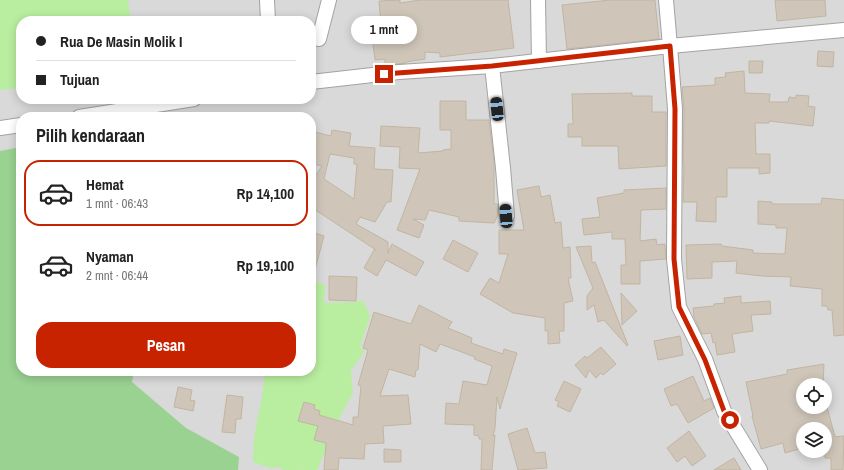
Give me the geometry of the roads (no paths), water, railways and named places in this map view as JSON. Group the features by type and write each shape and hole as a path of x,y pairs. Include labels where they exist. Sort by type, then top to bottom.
{"street":[{"path":"267,0 268,16"},
{"path":"319,39 329,0"},
{"path":"538,0 539,61"},
{"path":"666,0 675,109 674,259 679,307 705,360 724,411 760,470"},
{"path":"316,81 399,72 492,66 670,46 844,30"},
{"path":"492,66 503,168 506,216"},
{"path":"111,112 162,104"},
{"path":"0,128 16,126"}]}
